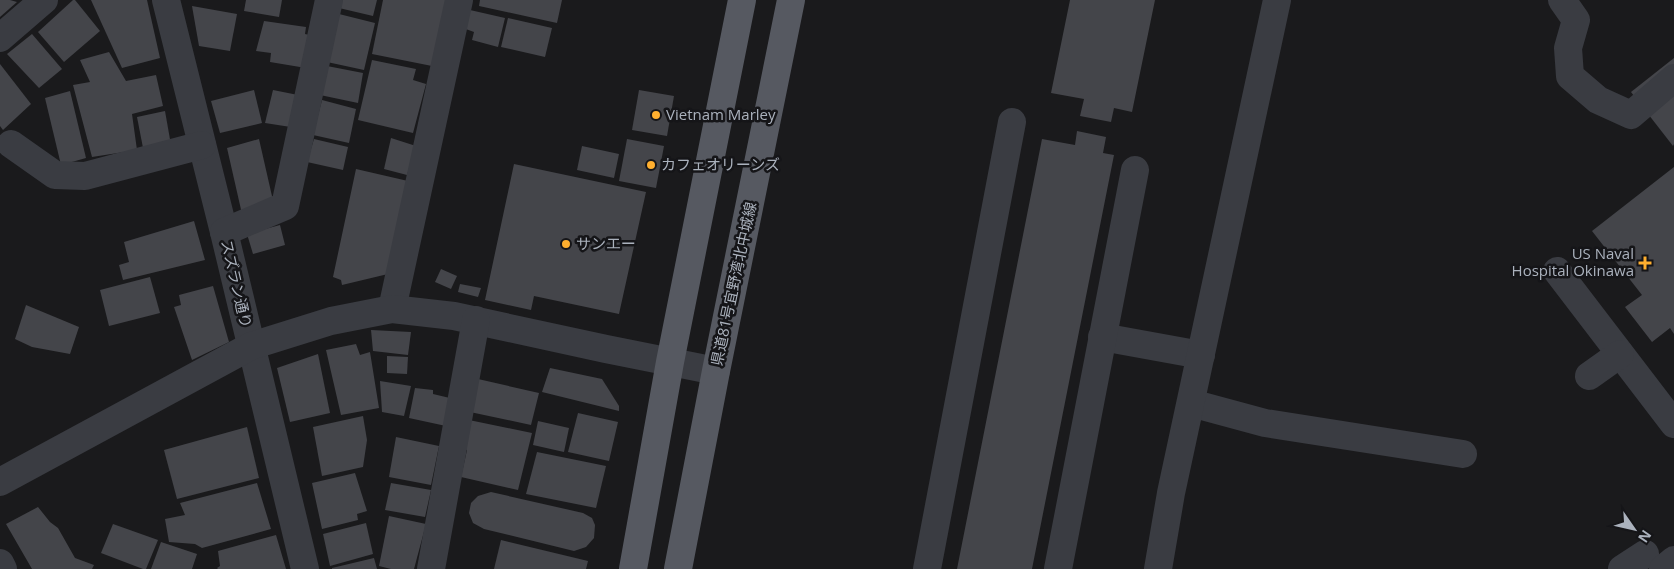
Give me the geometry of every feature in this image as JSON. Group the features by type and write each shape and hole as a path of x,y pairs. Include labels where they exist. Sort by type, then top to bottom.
{"main road":[{"path":"633,569 670,362 742,0"},
{"name":"県道81号宜野湾北中城線","path":"678,569 791,0"}],"street":[{"path":"0,38 44,0"},
{"name":"スズラン通り","path":"166,0 305,569"},
{"path":"224,232 285,206 329,0"},
{"path":"392,310 458,0"},
{"path":"1158,569 1171,493 1278,0"},
{"path":"1562,0 1576,20 1568,48 1570,76 1598,100 1631,115 1674,78"},
{"path":"927,569 1012,122"},
{"path":"4,148 55,175 85,176 202,145"},
{"path":"1058,569 1135,170"},
{"path":"1557,271 1674,424"},
{"path":"0,482 251,346 331,321 392,310 476,320 716,371"},
{"path":"431,569 476,320"},
{"path":"1102,337 1201,355"},
{"path":"1589,376 1620,354"},
{"path":"1191,403 1265,423 1463,454"},
{"path":"1622,569 1674,560"},
{"path":"0,563 3,569"}],"building":[{"path":"0,0 10,0 17,2 0,17"},
{"path":"75,0 100,31 64,62 38,32"},
{"path":"91,0 147,0 160,58 122,68"},
{"path":"246,0 282,0 279,17 244,11"},
{"path":"341,0 377,0 373,16 339,8"},
{"path":"383,0 446,0 432,66 372,54"},
{"path":"480,0 562,0 557,23 479,6"},
{"path":"1070,0 1155,0 1132,112 1114,108 1111,122 1080,116 1084,99 1051,93"},
{"path":"192,6 237,14 230,51 199,46"},
{"path":"470,10 505,18 498,47 472,40 474,32 463,28"},
{"path":"339,14 375,23 364,70 327,62"},
{"path":"508,18 552,28 545,57 501,47"},
{"path":"264,21 306,27 305,34 314,36 306,68 270,62 271,53 256,51"},
{"path":"32,34 62,69 39,88 7,54"},
{"path":"109,52 126,81 156,75 163,106 132,114 137,150 92,157 73,85 90,82 80,60"},
{"path":"1674,58 1674,144 1673,146 1631,92"},
{"path":"372,60 416,69 413,80 426,84 413,133 358,120"},
{"path":"0,64 31,104 3,130 0,126"},
{"path":"327,66 363,73 358,103 320,95"},
{"path":"254,90 262,123 220,133 211,101"},
{"path":"273,90 303,96 297,128 265,123"},
{"path":"639,90 674,96 667,136 632,130"},
{"path":"70,91 86,158 61,165 45,98"},
{"path":"322,100 356,109 349,143 313,135"},
{"path":"165,111 171,145 144,153 137,117"},
{"path":"1077,131 1106,137 1103,153 1114,155 1032,569 957,569 1042,139 1075,145"},
{"path":"391,138 416,146 407,175 384,169"},
{"path":"259,139 274,205 242,214 227,148"},
{"path":"314,139 348,147 343,170 307,162"},
{"path":"627,139 664,146 656,188 619,181"},
{"path":"582,146 619,154 614,178 577,170"},
{"name":"サンエー","path":"514,164 646,192 619,314 534,296 531,310 485,300"},
{"name":"US Naval Hospital Okinawa","path":"1674,167 1674,334 1670,328 1652,342 1625,307 1642,295 1592,231"},
{"path":"356,169 408,181 388,274 342,285 341,280 333,277"},
{"path":"194,221 205,260 123,280 119,265 129,262 124,242"},
{"path":"280,225 285,245 253,254 247,234"},
{"path":"441,269 457,276 451,289 435,282"},
{"path":"150,277 160,313 109,326 100,290"},
{"path":"460,284 481,288 478,297 458,292"},
{"path":"213,286 229,342 192,360 174,307 181,305 179,295"},
{"path":"26,305 79,327 70,354 32,347 15,339"},
{"path":"371,330 411,332 408,355 373,351"},
{"path":"356,344 360,355 370,352 379,408 341,415 326,350"},
{"path":"318,354 330,413 290,422 277,368"},
{"path":"387,356 408,357 407,374 387,373"},
{"path":"550,368 602,379 619,406 619,411 542,392"},
{"path":"478,379 539,393 531,425 470,412"},
{"path":"380,381 411,386 404,416 382,412"},
{"path":"415,388 433,390 433,394 454,399 446,426 409,418"},
{"path":"578,413 618,422 609,461 568,452"},
{"path":"363,416 367,440 363,467 322,476 313,427"},
{"path":"469,420 532,433 518,490 461,477 467,450 463,448"},
{"path":"538,421 569,428 564,452 533,445"},
{"path":"247,427 259,478 177,499 164,450"},
{"path":"396,437 439,446 431,485 389,477"},
{"path":"537,452 606,466 596,508 526,494"},
{"path":"355,473 367,511 357,514 358,520 322,529 312,483"},
{"path":"257,483 271,529 202,548 195,544 169,542 165,519 185,515 180,503"},
{"path":"391,483 431,490 425,517 385,510"},
{"path":"491,492 583,513 592,518 595,525 594,538 586,547 574,551 484,529 473,523 469,513 471,503 478,496"},
{"path":"38,507 50,522 58,528 75,558 94,565 92,569 32,569 6,524"},
{"path":"389,516 426,524 414,569 391,569 379,566"},
{"path":"366,523 373,554 330,566 323,534"},
{"path":"113,524 158,540 146,569 101,553"},
{"path":"276,535 286,569 217,568 220,566 218,551"},
{"path":"501,540 588,561 586,569 494,569"},
{"path":"161,542 197,554 192,569 151,569"},
{"path":"374,558 377,569 332,569 332,568"}],"place":[{"name":"Vietnam Marley","path":"656,115"},
{"name":"カフェオリーンズ","path":"651,165"},
{"name":"サンエー","path":"566,244"},
{"name":"US Naval Hospital Okinawa","path":"1645,263"}]}
